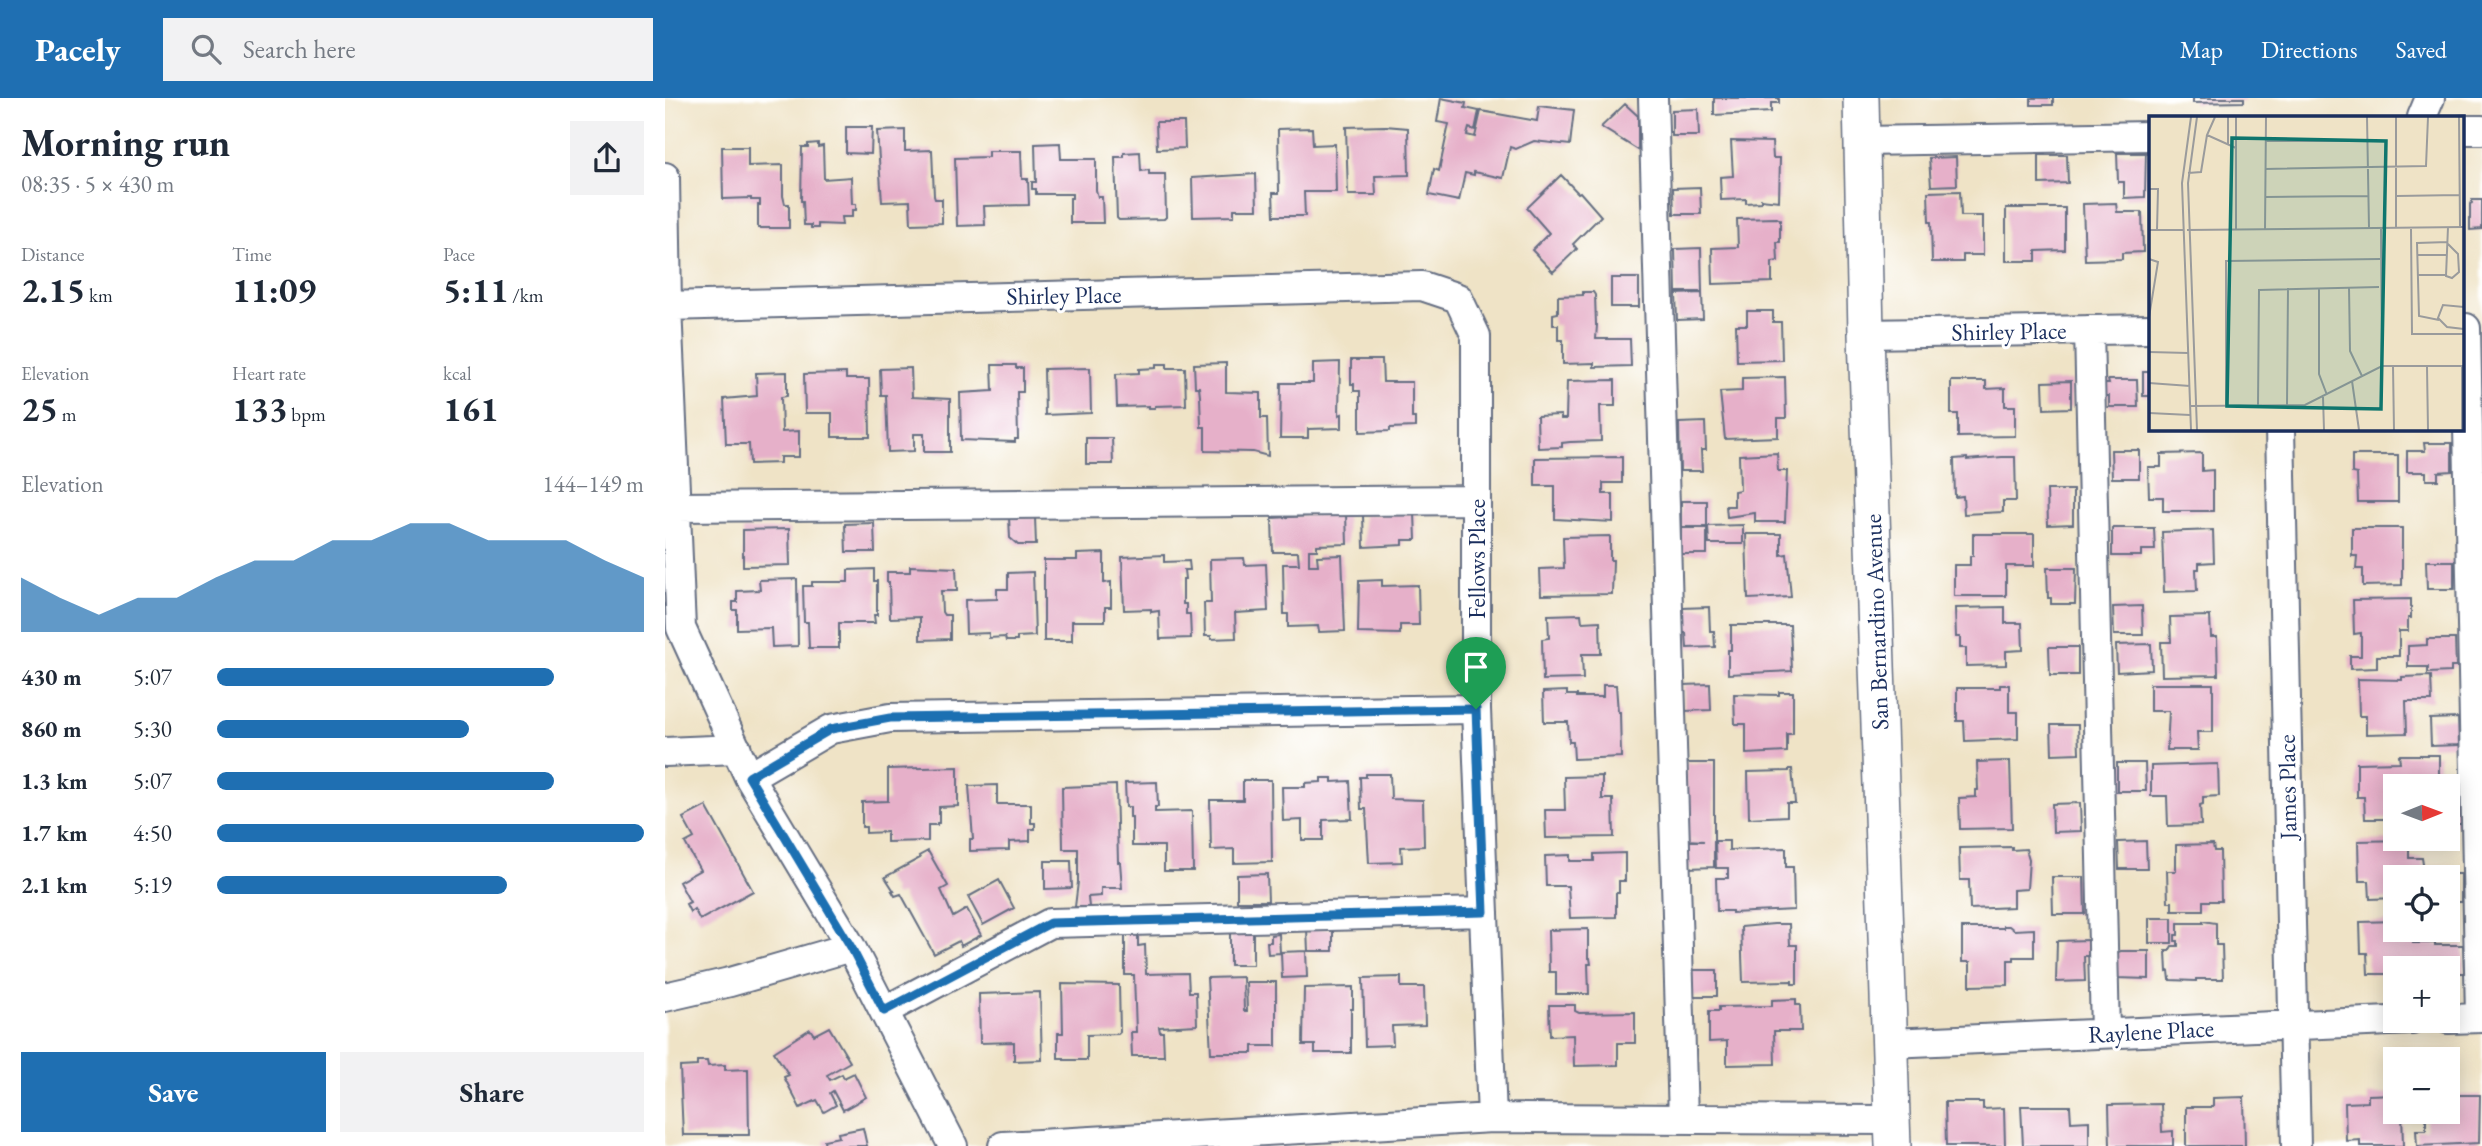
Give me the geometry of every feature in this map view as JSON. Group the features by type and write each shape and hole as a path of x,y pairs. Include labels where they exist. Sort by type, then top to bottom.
{"main road":[{"name":"San Bernardino Avenue","path":"1861,98 1866,334 1893,1133"}],"street":[{"path":"1653,98 1683,1119"},
{"path":"2422,116 2430,98"},
{"path":"1862,141 2149,136"},
{"path":"665,177 667,306 681,628 749,777 851,947 953,1146"},
{"name":"Shirley Place","path":"667,306 1422,286 1458,298"},
{"name":"Fellows Place","path":"1458,298 1476,336 1476,709 1492,1118"},
{"path":"2460,1019 2481,1018 2470,328"},
{"name":"Shirley Place","path":"1866,334 2149,329"},
{"path":"2089,330 2105,1033"},
{"name":"James Place","path":"2280,430 2296,1146"},
{"path":"676,507 1476,500"},
{"path":"749,777 831,729 890,718 1476,709"},
{"path":"665,752 737,749"},
{"path":"884,1011 1050,923 1484,912"},
{"path":"665,997 730,982 851,947"},
{"name":"Raylene Place","path":"1891,1044 2383,1021"},
{"path":"1003,1146 1492,1118 1683,1119 1893,1133"}],"building":[{"path":"1441,98 1466,103 1465,108 1479,111 1475,130 1469,128 1467,135 1475,137 1481,111 1537,121 1539,106 1574,110 1570,145 1534,141 1516,149 1510,147 1503,178 1474,172 1474,175 1465,173 1459,201 1429,195 1434,169 1439,171 1449,124 1437,122"},
{"path":"1714,98 1779,98 1779,103 1771,103 1771,112 1714,115"},
{"path":"2031,98 2053,98 2053,105 2031,105"},
{"path":"2193,98 2244,98 2244,102 2193,103"},
{"path":"1625,104 1638,116 1638,150 1601,127"},
{"path":"1698,109 1699,136 1672,136 1672,110"},
{"path":"1156,122 1184,122 1185,148 1157,149"},
{"path":"846,127 872,127 871,154 846,153"},
{"path":"1346,127 1408,128 1409,175 1375,176 1376,195 1348,195"},
{"path":"1312,128 1313,145 1335,144 1336,192 1304,192 1305,216 1274,216 1273,193 1279,193 1278,129"},
{"path":"905,130 905,151 932,150 934,196 935,199 942,199 942,223 911,224 910,201 882,202 877,131"},
{"path":"1731,141 1772,142 1773,158 1780,158 1779,201 1761,199 1761,202 1746,203 1746,199 1721,200 1720,177 1733,176"},
{"path":"818,143 818,147 823,146 824,179 851,177 852,204 856,204 856,210 852,210 852,217 841,217 842,225 818,224 818,228 811,228 811,225 804,225 801,201 802,147"},
{"path":"1060,143 1061,159 1096,159 1096,190 1098,197 1102,197 1103,223 1070,223 1072,194 1036,194 1036,189 1032,189 1032,182 1036,182 1035,144"},
{"path":"722,147 748,147 748,166 783,165 783,196 785,204 789,204 789,228 758,228 760,200 723,199"},
{"path":"988,151 1021,151 1022,179 1028,179 1029,205 984,206 985,225 957,226 955,158 988,157"},
{"path":"1140,152 1141,171 1165,174 1166,217 1119,220 1115,157 1124,157 1124,153"},
{"path":"2117,153 2146,153 2145,197 2124,198 2124,182 2118,182"},
{"path":"2039,155 2067,155 2068,183 2039,184"},
{"path":"1956,157 1957,185 1931,186 1929,158"},
{"path":"1256,174 1257,209 1234,209 1234,216 1193,217 1192,178"},
{"path":"1561,175 1601,216 1573,244 1577,249 1553,272 1532,250 1549,233 1527,208"},
{"path":"1700,187 1701,214 1674,214 1673,188"},
{"path":"1960,191 1961,216 1983,216 1983,255 1963,255 1963,262 1932,262 1928,192"},
{"path":"2472,200 2482,200 2482,229 2470,230"},
{"path":"2116,203 2117,212 2142,212 2143,252 2122,253 2122,259 2085,260 2083,204"},
{"path":"2006,208 2065,208 2065,250 2036,251 2036,261 2006,261"},
{"path":"1737,219 1780,220 1780,242 1777,242 1778,261 1772,262 1772,282 1713,284 1712,248 1738,247"},
{"path":"1701,248 1702,292 1676,292 1675,249"},
{"path":"1611,278 1639,278 1639,307 1611,307"},
{"path":"1583,292 1593,292 1595,295 1596,339 1630,339 1631,366 1563,364 1563,340 1558,340 1558,325 1553,325 1553,314 1558,313 1558,296 1583,295"},
{"path":"1702,293 1703,319 1677,320 1676,294"},
{"path":"1747,311 1773,311 1773,322 1781,322 1782,360 1737,361 1736,325 1747,325"},
{"path":"1351,360 1382,360 1383,382 1412,382 1412,418 1415,418 1415,427 1360,432 1360,391 1354,391 1354,384 1351,384"},
{"path":"1340,362 1339,415 1342,414 1342,428 1308,429 1308,438 1280,438 1281,383 1313,383 1313,363"},
{"path":"1226,363 1226,392 1261,393 1261,418 1267,418 1268,456 1253,452 1205,451 1205,427 1201,427 1199,387 1195,387 1194,364"},
{"path":"1156,364 1167,364 1167,368 1185,368 1186,405 1155,408 1117,407 1116,374 1139,373 1139,369 1156,368"},
{"path":"992,365 1016,365 1016,368 1023,368 1023,392 1017,392 1018,439 1015,439 1015,442 961,440 960,393 993,391"},
{"path":"911,368 912,397 950,399 950,452 924,452 924,434 914,434 914,451 888,452 886,395 881,395 880,369"},
{"path":"1090,368 1091,413 1045,415 1044,369"},
{"path":"787,372 787,396 781,397 782,432 799,431 799,457 780,457 780,463 750,464 749,444 726,444 724,399 757,396 756,373"},
{"path":"2143,372 2149,372 2149,396 2143,396"},
{"path":"846,373 846,379 869,379 870,437 832,437 832,413 805,413 804,374"},
{"path":"1785,377 1786,418 1778,418 1778,437 1725,439 1720,392 1742,391 1742,378"},
{"path":"1615,380 1615,406 1600,406 1601,441 1570,442 1562,443 1562,447 1538,448 1537,416 1561,415 1561,419 1566,419 1567,381"},
{"path":"2108,380 2137,380 2138,407 2109,407 2109,396 2105,396 2105,384 2109,384"},
{"path":"1951,381 1986,381 1986,389 2005,388 2005,406 2015,406 2015,436 1958,437 1958,414 1951,414"},
{"path":"2071,381 2071,408 2044,409 2043,382"},
{"path":"1705,422 1706,450 1701,450 1702,471 1680,471 1679,423"},
{"path":"1086,438 1112,438 1113,464 1086,464"},
{"path":"2424,443 2452,443 2452,471 2438,472 2438,480 2426,480 2426,472 2407,472 2407,451 2425,451"},
{"path":"2111,450 2139,450 2139,478 2112,478"},
{"path":"1777,453 1778,471 1787,471 1785,522 1755,522 1755,513 1727,517 1726,506 1734,506 1734,491 1740,490 1739,455"},
{"path":"2202,453 2202,471 2213,470 2213,511 2163,511 2163,497 2149,497 2148,467 2161,467 2161,454"},
{"path":"2352,455 2398,455 2398,502 2358,502 2357,474 2352,473"},
{"path":"1622,457 1622,483 1603,483 1603,494 1613,494 1613,522 1555,519 1555,486 1535,486 1535,458"},
{"path":"2015,457 2016,501 2003,501 2003,512 1964,514 1963,496 1955,497 1954,459"},
{"path":"2047,490 2073,490 2073,524 2048,525"},
{"path":"1681,501 1707,501 1707,527 1681,527"},
{"path":"1415,513 1416,540 1403,540 1403,545 1364,547 1363,515"},
{"path":"1346,514 1347,544 1317,545 1317,550 1309,550 1309,565 1318,565 1317,556 1342,555 1345,631 1319,632 1318,626 1288,627 1288,614 1284,614 1283,564 1299,564 1298,552 1273,552 1272,518"},
{"path":"1009,517 1035,517 1036,545 1018,545 1010,538"},
{"path":"874,523 875,552 846,552 845,524"},
{"path":"1743,525 1743,544 1709,544 1708,526"},
{"path":"1681,528 1707,528 1707,554 1681,554"},
{"path":"2112,528 2154,528 2155,550 2141,550 2141,556 2112,556"},
{"path":"2352,528 2402,528 2402,585 2363,586 2363,569 2356,569 2357,556 2352,556"},
{"path":"789,529 790,565 743,566 743,530"},
{"path":"2213,530 2214,562 2199,563 2199,569 2196,569 2197,591 2164,592 2162,532"},
{"path":"1746,534 1781,534 1781,555 1787,554 1791,597 1748,599"},
{"path":"1973,534 2034,534 2034,566 2006,566 2006,596 1954,596 1954,565 1970,565 1970,556 1973,556"},
{"path":"1610,536 1610,560 1613,560 1612,594 1541,595 1540,569 1564,568 1563,537"},
{"path":"1104,553 1104,583 1111,582 1111,607 1105,607 1105,621 1072,621 1072,641 1044,641 1044,560 1077,560 1077,554"},
{"path":"1164,555 1164,562 1189,561 1190,570 1184,570 1183,604 1186,604 1186,614 1190,614 1191,638 1160,639 1159,611 1124,610 1122,557"},
{"path":"1244,558 1245,565 1266,564 1268,611 1235,613 1236,638 1211,639 1211,636 1205,636 1204,603 1211,603 1210,559"},
{"path":"2426,561 2454,561 2454,589 2427,589"},
{"path":"910,566 956,568 957,591 941,591 942,612 944,615 950,615 950,639 920,640 920,617 890,618 887,572 910,572"},
{"path":"2047,568 2076,568 2075,604 2051,604 2051,598 2048,598"},
{"path":"874,569 874,581 877,581 875,623 839,623 839,648 809,648 808,622 804,622 803,586 812,586 812,582 848,582 848,570"},
{"path":"1033,572 1035,636 1006,641 1005,637 989,638 989,633 966,634 965,600 997,599 997,589 1008,589 1008,573"},
{"path":"797,579 798,646 772,647 771,628 737,629 737,610 733,610 733,602 737,602 737,591 760,590 759,580"},
{"path":"1382,580 1382,586 1418,585 1419,625 1400,625 1400,634 1358,633 1359,581"},
{"path":"2411,599 2408,631 2399,631 2399,656 2377,656 2377,668 2350,669 2350,656 2361,656 2361,633 2354,634 2353,600"},
{"path":"2142,606 2143,635 2114,635 2113,607"},
{"path":"1709,607 1710,631 1714,631 1715,647 1687,648 1686,633 1683,633 1682,608"},
{"path":"2005,607 2005,623 2022,623 2023,650 2006,651 2006,665 1966,666 1966,648 1960,648 1960,637 1956,637 1955,608"},
{"path":"1581,614 1582,622 1600,621 1601,654 1582,654 1583,679 1543,680 1542,639 1549,638 1548,615"},
{"path":"2210,616 2211,637 2217,637 2218,675 2162,676 2161,642 2171,642 2170,617"},
{"path":"1731,625 1790,625 1792,671 1728,674"},
{"path":"2427,639 2455,639 2456,667 2451,667 2451,672 2428,673 2428,667 2408,667 2408,646 2427,645"},
{"path":"2151,644 2152,670 2117,672 2116,645"},
{"path":"2049,647 2078,647 2078,675 2050,675"},
{"path":"2431,676 2432,701 2406,701 2407,733 2366,734 2366,716 2359,716 2358,679 2402,680 2402,677"},
{"path":"1710,684 1711,710 1684,711 1684,685"},
{"path":"2150,684 2213,684 2213,732 2197,732 2198,750 2167,750 2169,711 2150,711"},
{"path":"1603,685 1616,685 1620,712 1621,757 1574,759 1573,742 1569,742 1568,722 1544,722 1543,692 1567,691 1567,695 1577,697 1603,697"},
{"path":"2000,685 2009,685 2009,712 2018,712 2018,739 1965,741 1964,721 1957,721 1957,688 2000,688"},
{"path":"1779,692 1793,692 1793,734 1787,734 1787,752 1746,754 1746,724 1735,724 1734,694 1779,695"},
{"path":"2458,718 2459,745 2431,746 2430,719"},
{"path":"2051,725 2078,725 2079,753 2052,754"},
{"path":"2399,755 2439,755 2439,774 2383,774 2383,819 2365,819 2364,797 2357,797 2357,763 2400,762"},
{"path":"2010,761 2012,828 1960,829 1959,798 1976,797 1977,762"},
{"path":"1686,763 1714,763 1714,867 1688,868 1687,841 1704,841 1687,840"},
{"path":"2117,763 2145,763 2146,791 2117,791"},
{"path":"2218,764 2219,796 2203,797 2203,804 2200,805 2201,825 2168,826 2167,796 2151,796 2151,766"},
{"path":"958,767 958,806 939,807 939,823 928,825 928,841 887,842 887,832 866,833 866,827 862,827 862,802 888,801 888,769"},
{"path":"1792,769 1795,803 1787,803 1787,816 1749,818 1748,772"},
{"path":"1366,774 1390,774 1391,799 1423,800 1424,846 1401,847 1402,862 1369,863 1366,809 1361,809 1360,777 1366,777"},
{"path":"1602,776 1602,799 1613,799 1614,837 1546,838 1545,810 1565,810 1564,777"},
{"path":"1321,778 1332,778 1332,782 1350,781 1352,819 1323,820 1323,840 1302,840 1302,820 1283,821 1282,787 1305,787 1305,783 1321,782"},
{"path":"1243,780 1271,780 1272,862 1234,863 1234,849 1211,850 1210,800 1243,800"},
{"path":"1157,782 1158,807 1155,807 1155,812 1192,811 1193,871 1164,871 1164,846 1132,846 1132,817 1130,807 1126,807 1125,783"},
{"path":"997,785 997,804 1031,804 1031,823 1035,823 1035,829 1030,829 1030,841 1009,842 1009,850 970,851 970,839 973,839 969,786"},
{"path":"1116,785 1118,862 1122,888 1101,888 1101,896 1088,897 1089,907 1075,907 1078,849 1063,849 1062,787"},
{"path":"2080,803 2081,831 2053,832 2052,804"},
{"path":"706,806 753,891 700,920 694,909 690,912 686,904 690,902 679,882 700,870 685,843 694,838 683,818"},
{"path":"1715,841 1729,841 1729,850 1786,848 1786,867 1793,867 1794,910 1732,913 1717,911 1716,878 1728,878 1728,868 1716,868"},
{"path":"2146,841 2147,869 2119,869 2118,842"},
{"path":"2358,841 2383,841 2383,851 2409,851 2409,858 2422,858 2423,865 2383,865 2383,898 2370,899 2369,881 2359,881"},
{"path":"2213,844 2214,851 2220,851 2221,901 2203,901 2203,910 2172,910 2172,902 2168,902 2167,871 2176,871 2176,845"},
{"path":"2012,847 2012,850 2026,849 2029,859 2027,889 2013,890 2013,907 1970,909 1969,880 1960,880 1959,848"},
{"path":"928,851 948,886 941,890 953,917 967,909 981,935 961,946 959,941 934,954 901,894 895,896 885,877"},
{"path":"1625,853 1625,881 1619,881 1619,893 1616,893 1616,917 1570,918 1568,886 1546,886 1545,856 1570,855 1570,861 1594,861 1594,854"},
{"path":"1045,861 1071,861 1072,888 1045,889"},
{"path":"1267,874 1268,901 1237,901 1237,875"},
{"path":"2052,877 2084,877 2085,914 2053,914"},
{"path":"999,880 1014,908 983,925 968,897"},
{"path":"2149,918 2172,918 2172,943 2149,943"},
{"path":"2383,921 2383,942 2463,945 2464,973 2460,973 2460,956 2383,956 2383,974 2368,974 2367,953 2361,953 2360,922"},
{"path":"2178,923 2216,923 2216,945 2222,945 2223,979 2170,980 2166,951 2172,946 2178,946 2175,935 2178,935"},
{"path":"1789,924 1790,945 1797,945 1797,984 1792,984 1792,981 1743,982 1741,927"},
{"path":"2003,926 2014,930 2034,929 2034,957 2014,957 2014,960 2008,960 2008,985 1970,986 1970,962 1962,962 1962,928"},
{"path":"1230,929 1253,929 1253,965 1230,965"},
{"path":"1307,929 1333,929 1333,951 1308,951"},
{"path":"1588,929 1588,958 1591,964 1588,964 1589,994 1556,994 1556,972 1549,972 1548,930"},
{"path":"1125,932 1138,932 1138,946 1145,945 1146,974 1188,973 1189,992 1196,992 1197,1025 1159,1027 1160,1032 1163,1032 1164,1056 1132,1056 1131,1032 1136,1032 1134,975 1125,975"},
{"path":"1279,934 1280,953 1268,954 1267,942 1271,942 1271,935"},
{"path":"2088,940 2088,956 2084,956 2085,981 2056,982 2057,941"},
{"path":"1306,951 1307,977 1282,978 1281,952"},
{"path":"2149,951 2149,979 2116,978 2115,953"},
{"path":"1690,970 1717,970 1717,996 1690,996"},
{"path":"1243,977 1244,1011 1247,1011 1246,982 1276,982 1276,1046 1253,1046 1253,1053 1211,1053 1207,978"},
{"path":"1401,977 1401,987 1424,987 1425,1025 1392,1026 1393,1045 1365,1046 1363,978"},
{"path":"1062,984 1119,985 1120,1032 1087,1035 1087,1060 1058,1058 1058,1033 1063,1033"},
{"path":"1353,987 1351,1053 1315,1053 1315,1045 1303,1045 1304,988"},
{"path":"1040,992 1042,1060 1014,1061 1014,1042 980,1043 979,994"},
{"path":"1796,999 1796,1005 1800,1005 1801,1031 1774,1031 1775,1064 1727,1065 1727,1041 1709,1042 1709,1011 1719,1011 1719,1007 1772,1006 1772,1000"},
{"path":"1549,1005 1575,1005 1575,1011 1579,1013 1635,1012 1635,1043 1618,1043 1618,1065 1574,1066 1573,1035 1550,1036"},
{"path":"829,1027 850,1062 827,1075 830,1080 842,1074 844,1078 854,1073 866,1097 843,1110 833,1091 830,1093 836,1105 824,1112 817,1100 800,1108 784,1077 789,1075 774,1052 810,1029 814,1035"},
{"path":"697,1061 707,1061 708,1066 725,1065 725,1070 748,1069 749,1135 683,1135 680,1067 697,1066"},
{"path":"2383,1094 2383,1124 2402,1124 2403,1146 2360,1146 2360,1140 2346,1141 2345,1103 2368,1102 2368,1095"},
{"path":"2460,1095 2480,1095 2479,1143 2417,1146 2416,1130 2426,1130 2426,1124 2460,1124"},
{"path":"2244,1097 2245,1146 2186,1146 2186,1107 2213,1107 2213,1098"},
{"path":"1945,1102 1983,1102 1983,1109 2004,1108 2005,1146 1946,1146"},
{"path":"2161,1104 2162,1132 2173,1131 2173,1146 2110,1146 2109,1105"},
{"path":"2021,1106 2070,1106 2071,1122 2089,1121 2089,1146 2023,1146"},
{"path":"863,1128 867,1146 825,1146 824,1140 839,1137 838,1133"}],"route":[{"path":"1476,709 1484,912 1050,923 884,1011 851,947 749,777 831,729 890,718 1476,709"}]}
